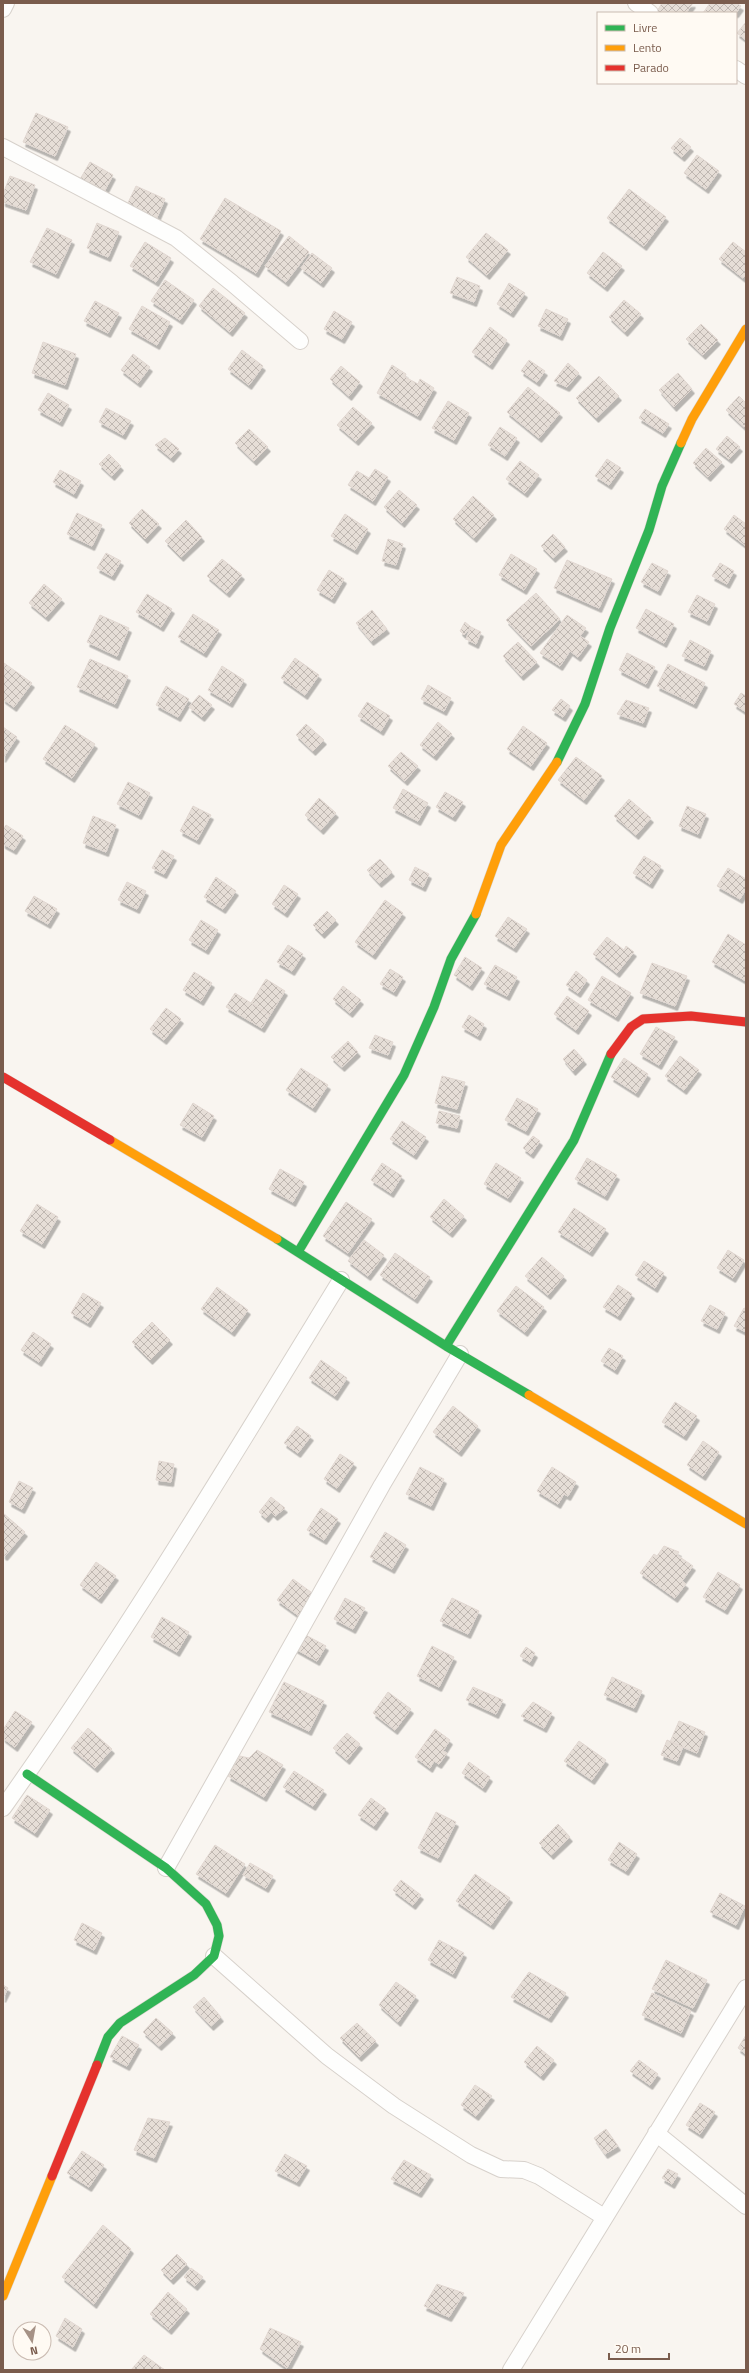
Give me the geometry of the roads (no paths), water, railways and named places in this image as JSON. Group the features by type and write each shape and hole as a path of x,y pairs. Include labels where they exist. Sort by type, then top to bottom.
{"street":[{"path":"3,9 6,3"},
{"path":"636,3 649,12"},
{"path":"737,71 746,76"},
{"path":"3,147 176,238 300,341"},
{"path":"298,1252 404,1075 434,1008 451,959 474,918 501,845 561,756 585,704 610,628 649,530 662,486 692,419 746,329"},
{"path":"166,1868 382,1485 453,1350 574,1140 608,1058 631,1027 643,1019 691,1016 746,1022"},
{"path":"3,1077 298,1252 453,1350 746,1523"},
{"path":"3,1808 149,1592 342,1280"},
{"path":"3,2296 108,2037 120,2023 194,1975 214,1956 219,1936 217,1926 206,1904 166,1868 27,1774"},
{"path":"214,1956 327,2056 394,2106 471,2156 500,2169 524,2170 539,2176 604,2217"},
{"path":"511,2370 746,1988"},
{"path":"656,2133 746,2206"}]}
